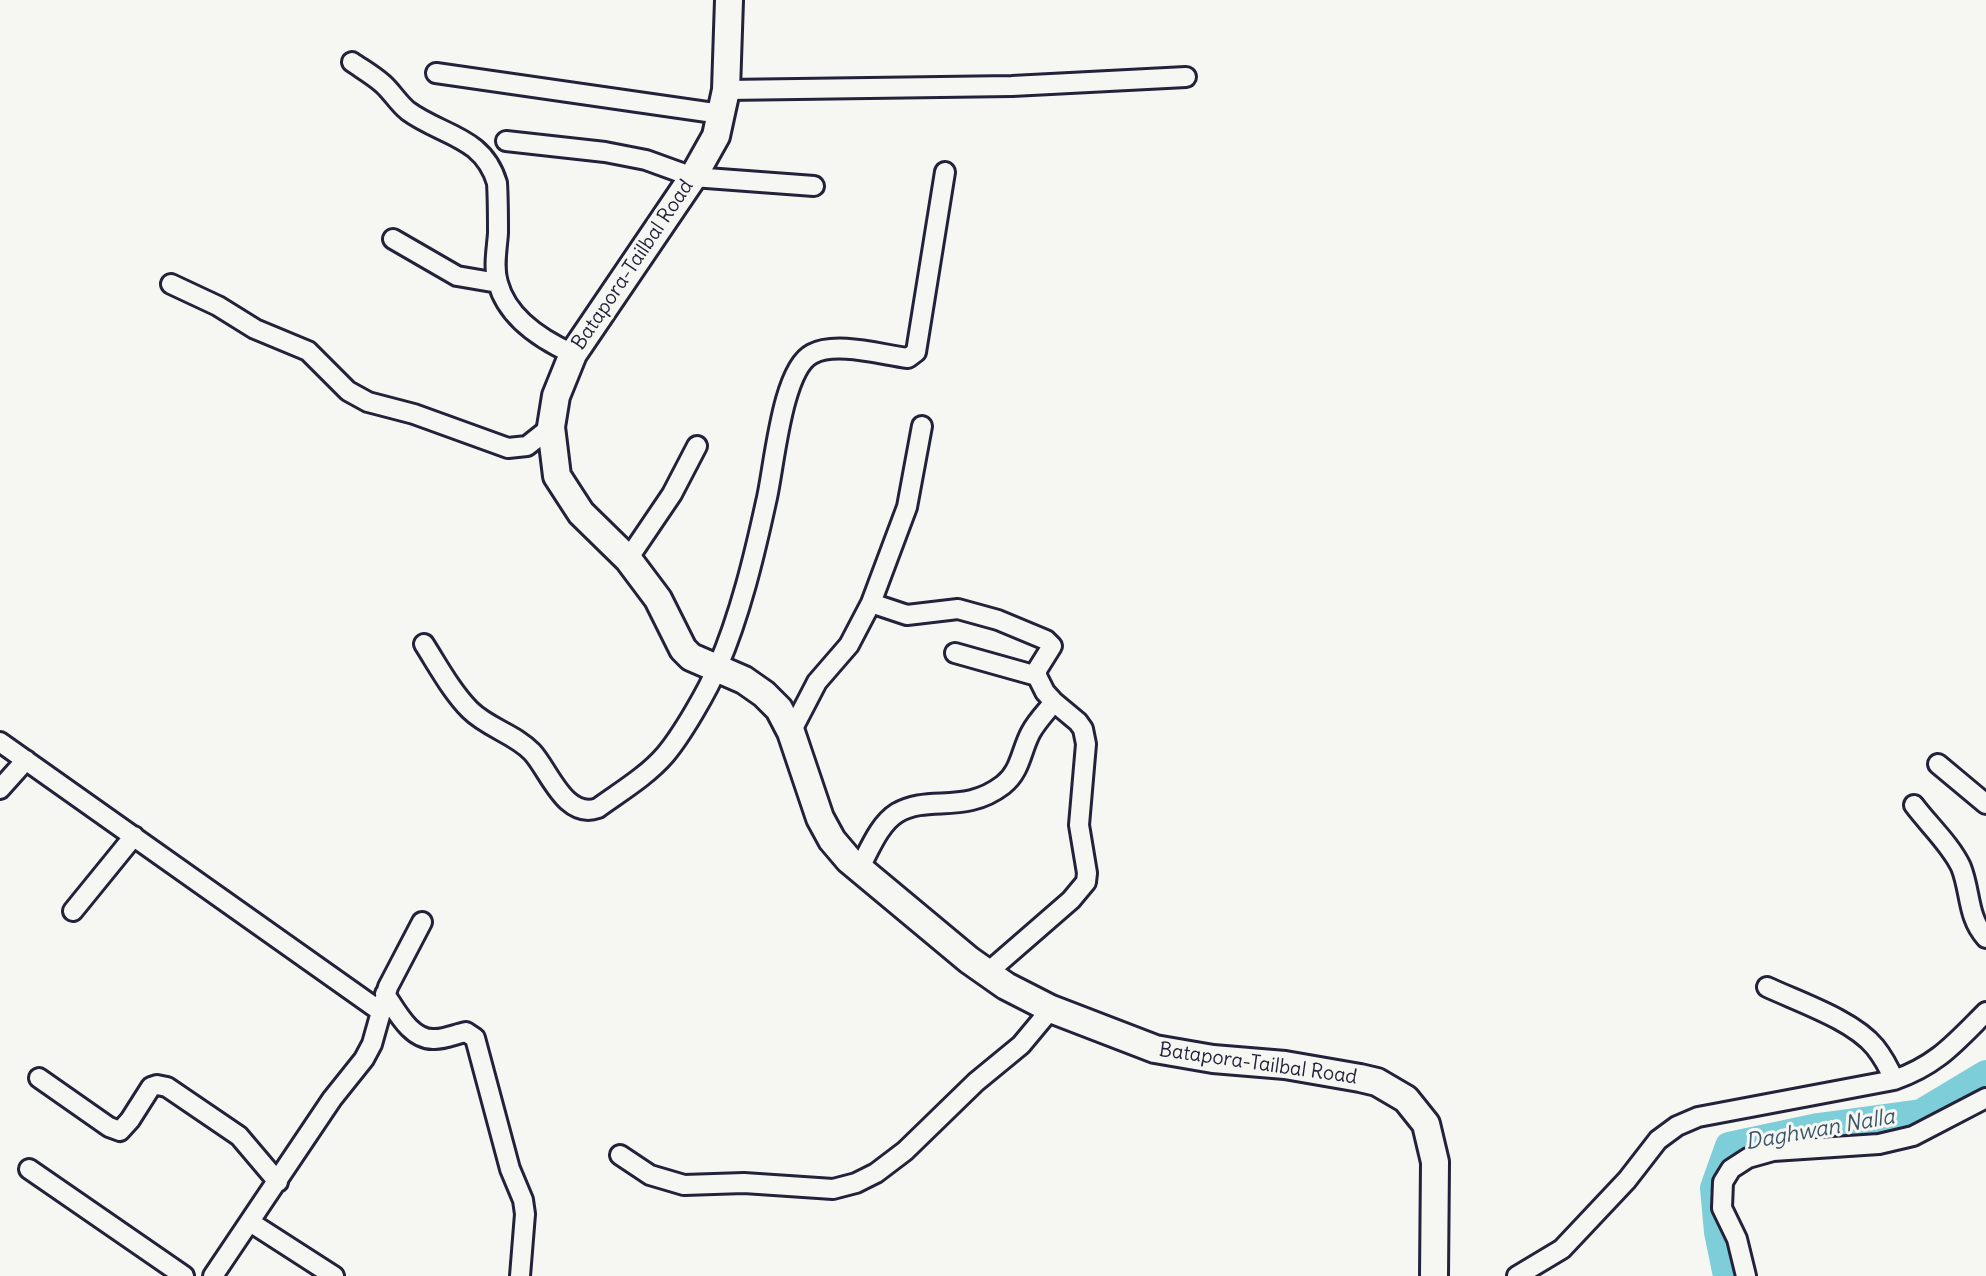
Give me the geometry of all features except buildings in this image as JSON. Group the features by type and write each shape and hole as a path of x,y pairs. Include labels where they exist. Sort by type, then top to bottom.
{"main road":[{"name":"Batapora-Tailbal Road","path":"729,0 724,102 712,146 573,354 556,396 551,427 557,476 581,513 628,559 658,599 683,649 701,663 744,680 779,709 791,732 820,818 832,840 859,869 987,973 1051,1009 1155,1049 1360,1078 1377,1082 1406,1099 1426,1124 1435,1162 1434,1276"}],"street":[{"path":"352,62 382,83 408,111 463,139 484,156 497,183 498,283 507,303 520,319 555,346 573,354"},
{"path":"436,73 724,102 1186,77"},
{"path":"506,141 605,152 646,160 693,177 814,186"},
{"path":"424,644 470,710 523,744 542,765 561,795 577,806 592,811 598,808 665,755 718,668 766,503 777,436 794,378 810,354 823,350 908,358 916,352 945,172"},
{"path":"393,239 457,276 498,283"},
{"path":"171,284 218,306 255,329 308,351 348,391 368,402 414,414 508,448 527,446 551,427"},
{"path":"791,732 817,682 849,645 871,603 907,507 922,426"},
{"path":"628,559 672,494 697,446"},
{"path":"871,603 907,615 958,609 998,620 1046,640 1052,646 1037,670 1037,676 1045,692 1078,722 1086,744 1079,825 1086,882 1071,900 987,973"},
{"path":"955,653 1037,676"},
{"path":"859,869 882,829 897,813 909,808 975,802 1005,784 1015,773 1029,735 1054,702"},
{"path":"0,742 382,1002 424,1037 435,1040 466,1032 475,1038 510,1169 523,1200 525,1214 520,1276"},
{"path":"0,789 26,760"},
{"path":"1938,764 1986,804"},
{"path":"1914,805 1960,864 1970,913 1975,926 1986,938"},
{"path":"73,911 134,836"},
{"path":"213,1276 332,1099 364,1059 372,1044 382,1002 422,922"},
{"path":"1767,987 1861,1034 1876,1048 1894,1080"},
{"path":"620,1155 650,1175 684,1185 744,1183 833,1189 856,1183 876,1173 905,1151 976,1082 1021,1045 1051,1009"},
{"path":"1517,1276 1562,1249 1627,1180 1658,1140 1677,1126 1698,1117 1894,1080 1920,1071 1940,1058 1986,1012"},
{"path":"39,1078 109,1127 120,1131 151,1087 167,1087 239,1136 278,1182"},
{"path":"1746,1276 1737,1239 1722,1208 1723,1182 1731,1169 1748,1158 1773,1151 1864,1145 1913,1136 1986,1098"},
{"path":"29,1169 184,1276"},
{"path":"250,1222 334,1276"}],"waterway":[{"name":"Daghwan Nalla","path":"1727,1276 1718,1232 1714,1188 1729,1146 1818,1127 1921,1113 1986,1074"}]}
